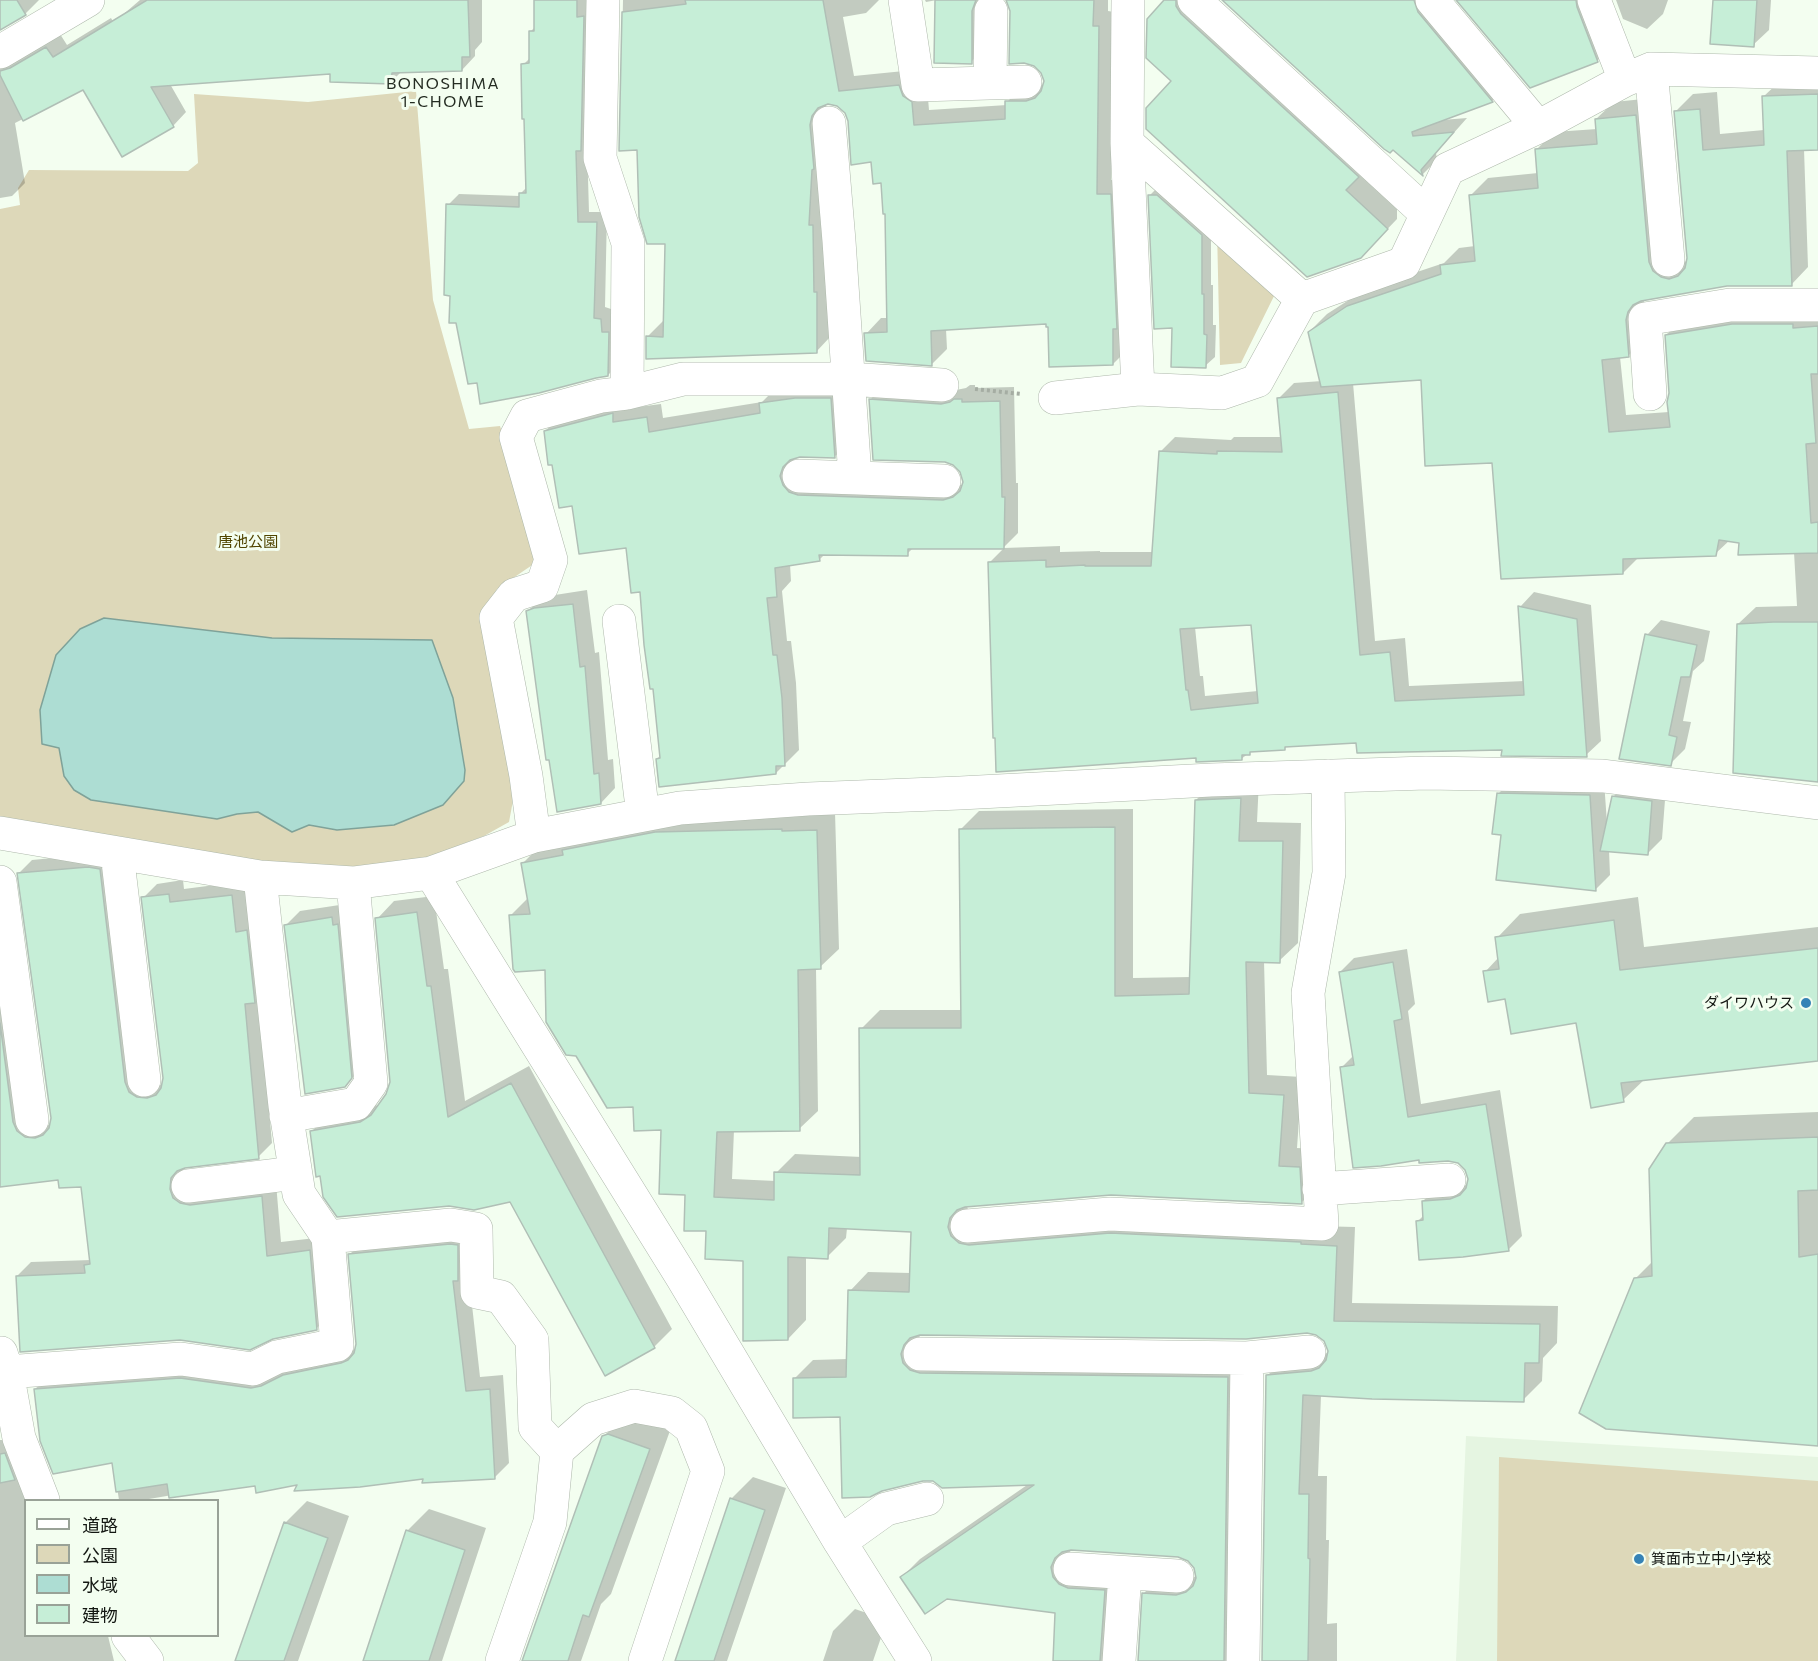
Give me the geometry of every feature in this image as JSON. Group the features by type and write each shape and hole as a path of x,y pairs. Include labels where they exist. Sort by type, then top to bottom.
{"street":[{"path":"0,52 88,0"},
{"path":"603,0 600,158 628,243 627,393"},
{"path":"905,0 918,85 1026,82"},
{"path":"1128,0 1127,143 1138,388"},
{"path":"1194,0 1428,214"},
{"path":"1432,0 1538,127"},
{"path":"1594,0 1638,74 1668,260"},
{"path":"990,83 991,10"},
{"path":"1054,398 1138,388 1222,393 1257,381 1302,299 1404,263 1448,169 1538,127 1638,74 1818,73"},
{"path":"829,123 855,477"},
{"path":"1127,143 1302,299"},
{"path":"1650,394 1645,319 1730,305 1818,305"},
{"path":"534,836 526,776 496,618 514,595 542,586 552,560 516,437 527,416 601,396 627,393 683,379 848,379 942,385"},
{"path":"799,476 944,482"},
{"path":"619,621 643,815"},
{"path":"0,833 260,877 352,883 431,873 534,836 680,808 808,799 1211,780 1426,773 1603,776 1818,803"},
{"path":"967,1226 1110,1214 1322,1224 1308,993 1329,873 1328,776"},
{"path":"117,853 144,1080"},
{"path":"431,873 682,1277 840,1542 915,1661"},
{"path":"43,1499 19,1438 4,1362 181,1359 253,1368 278,1357 337,1344 328,1238 299,1194 286,1116 260,877"},
{"path":"0,882 32,1120"},
{"path":"286,1116 356,1104 371,1083 352,883"},
{"path":"188,1186 296,1173"},
{"path":"1319,1189 1449,1180"},
{"path":"328,1238 451,1225 476,1229 477,1292 501,1297 532,1340 535,1427 557,1450"},
{"path":"920,1354 1247,1358 1309,1352"},
{"path":"1243,1661 1247,1358"},
{"path":"502,1661 549,1522 557,1450 593,1419 634,1406 672,1413 691,1428 708,1471 645,1661"},
{"path":"840,1542 886,1509 927,1499"},
{"path":"1070,1569 1178,1576"},
{"path":"1119,1661 1125,1573"},
{"path":"129,1637 147,1661"}],"path":[{"path":"942,385 1054,398"}],"shaded area":[{"name":"箕面市立中小学校","path":"1466,1436 1818,1457 1818,1661 1456,1661"}],"green space":[{"name":"唐池公園","path":"416,91 433,300 469,429 500,426 544,557 497,589 484,619 517,779 509,822 484,836 428,857 356,869 298,869 0,819 0,209 20,205 18,188 29,170 188,171 198,163 194,94 308,102"},
{"path":"1217,229 1275,294 1241,363 1220,365"},
{"name":"箕面市立中小学校","path":"1499,1457 1818,1481 1818,1661 1497,1661"}],"water":[{"path":"104,618 272,638 432,640 453,698 465,770 464,781 443,805 394,825 337,830 309,825 292,832 258,812 217,819 91,800 74,790 64,776 59,748 42,744 40,710 56,655 80,629"}],"building":[{"path":"0,0 17,0 26,15 0,30"},
{"path":"147,0 468,0 470,57 462,57 462,71 392,73 391,84 330,82 330,74 151,87 174,127 122,157 83,90 23,121 0,71 10,68 46,47 53,57"},
{"path":"534,0 577,0 577,17 584,16 581,151 576,151 578,222 597,222 594,318 601,319 602,332 609,332 608,376 539,393 480,404 477,383 468,384 456,323 449,323 450,296 444,295 446,204 519,207 519,193 526,193 521,64 529,63 529,31 534,31"},
{"path":"685,0 823,0 839,91 899,85 903,96 912,102 914,125 1005,119 1005,101 1026,101 1035,98 1041,91 1044,81 1041,73 1034,66 1024,63 1009,64 1010,11 1006,0 1094,0 1093,26 1099,26 1097,194 1111,194 1117,329 1113,329 1113,365 1049,367 1046,324 931,331 932,366 866,361 864,333 887,332 885,214 883,214 881,183 873,184 871,162 851,165 848,121 845,113 837,106 828,104 818,108 812,116 810,125 814,169 812,170 809,225 813,225 814,292 817,292 817,353 646,359 646,336 663,337 665,244 647,244 639,217 637,150 619,151 622,12 686,4"},
{"path":"935,0 976,0 972,11 972,64 934,63"},
{"path":"1164,0 1176,0 1176,6 1181,14 1359,177 1346,190 1388,229 1361,258 1307,277 1146,129 1146,108 1171,81 1146,58 1147,19"},
{"path":"1222,0 1414,0 1418,12 1493,102 1412,132 1413,136 1454,132 1421,170 1423,176 1393,150 1390,153 1384,149"},
{"path":"1456,0 1576,0 1598,62 1530,88"},
{"path":"1713,0 1757,0 1754,47 1710,44"},
{"path":"1818,94 1818,150 1787,151 1792,286 1727,286 1641,301 1633,305 1626,320 1629,357 1602,360 1609,432 1670,427 1665,335 1732,324 1793,324 1793,328 1818,326 1818,374 1811,374 1816,443 1806,444 1811,523 1818,522 1818,553 1738,555 1739,543 1719,540 1716,556 1623,559 1623,574 1501,579 1492,463 1425,466 1421,380 1321,387 1308,332 1347,306 1441,274 1440,265 1475,261 1469,195 1538,188 1535,149 1597,144 1595,119 1636,115 1649,262 1653,271 1661,277 1669,279 1678,276 1685,268 1687,258 1674,111 1700,109 1703,150 1764,145 1762,96"},
{"path":"1148,195 1157,195 1202,235 1204,334 1207,335 1206,368 1171,367 1172,328 1154,329"},
{"path":"1338,392 1360,655 1390,652 1395,701 1524,695 1518,606 1577,619 1587,757 1501,756 1502,750 1357,753 1356,743 1285,747 1285,750 1250,752 1250,755 1242,755 1242,760 1196,762 1196,758 996,772 988,562 1046,560 1046,567 1151,566 1159,451 1217,454 1217,451 1282,452 1277,398","holes":["1251,625 1258,703 1191,710 1188,690 1186,690 1180,629"]},
{"path":"795,398 831,398 835,458 800,457 790,460 783,467 780,476 789,492 798,495 943,500 953,497 960,491 963,482 960,472 953,465 945,462 873,460 869,399 941,404 954,399 962,399 962,402 1000,401 1002,497 1005,497 1004,549 908,549 908,556 819,555 820,561 775,568 777,597 767,598 773,655 777,655 782,698 785,766 776,766 776,774 659,787 656,759 660,758 653,689 650,689 644,645 640,592 631,593 626,548 579,554 572,506 559,508 552,465 548,465 544,431 613,413 613,422 647,417 649,432 760,413 759,403"},
{"path":"573,604 580,667 585,666 594,774 599,773 601,804 557,812 549,760 546,760 526,611"},
{"path":"1818,622 1818,782 1733,773 1737,624"},
{"path":"1645,634 1697,645 1690,677 1681,677 1669,735 1677,737 1671,766 1619,759"},
{"path":"1497,793 1590,795 1596,891 1496,880 1501,835 1492,834"},
{"path":"1612,796 1652,801 1648,855 1600,851"},
{"path":"1241,798 1239,841 1283,841 1280,963 1246,962 1249,1093 1284,1095 1279,1166 1300,1167 1302,1204 1111,1195 965,1207 957,1210 950,1218 948,1227 951,1236 959,1243 969,1245 1110,1233 1301,1242 1301,1244 1337,1246 1334,1321 1540,1324 1539,1363 1525,1363 1524,1402 1372,1399 1303,1395 1299,1494 1309,1494 1308,1661 1262,1661 1266,1375 1311,1371 1319,1368 1326,1360 1328,1351 1324,1341 1316,1335 1307,1333 1246,1339 920,1335 910,1338 901,1354 903,1363 910,1370 920,1373 1228,1377 1224,1661 1138,1661 1142,1593 1176,1595 1186,1592 1193,1586 1196,1578 1194,1568 1188,1561 1178,1557 1071,1550 1062,1552 1055,1558 1051,1567 1053,1577 1059,1584 1068,1588 1105,1590 1100,1661 1053,1661 1055,1613 947,1599 925,1614 900,1577 1034,1485 942,1488 933,1481 923,1481 882,1491 870,1497 842,1498 840,1417 793,1418 793,1378 846,1377 848,1290 909,1292 911,1232 829,1228 828,1259 788,1257 788,1340 743,1341 743,1261 705,1259 706,1231 684,1231 685,1195 659,1194 661,1130 634,1131 633,1107 607,1108 576,1056 566,1055 546,1022 545,970 515,972 513,969 509,915 530,914 521,863 563,855 562,850 655,832 817,830 821,969 798,970 800,1131 717,1132 714,1197 774,1200 774,1172 860,1175 859,1028 961,1028 959,829 1115,827 1115,996 1189,994 1195,800"},
{"path":"88,867 100,869 125,1082 129,1092 137,1097 147,1098 156,1095 161,1088 163,1078 141,897 169,894 170,902 232,895 236,932 247,930 255,1003 245,1004 259,1159 185,1168 177,1171 171,1178 170,1189 173,1198 180,1203 190,1205 262,1196 267,1256 310,1250 317,1330 273,1339 250,1350 180,1340 20,1352 16,1276 85,1273 84,1265 90,1264 81,1187 59,1188 58,1180 0,1187 0,1023 13,1122 17,1131 25,1137 35,1138 43,1135 49,1128 51,1118 17,873"},
{"path":"417,912 427,986 431,986 448,1117 511,1083 655,1348 605,1376 510,1202 474,1210 449,1206 337,1217 323,1197 320,1176 316,1177 310,1131 360,1122 371,1115 386,1094 390,1082 375,918"},
{"path":"332,917 333,925 338,924 352,1078 345,1087 305,1094 284,925"},
{"path":"1614,920 1620,970 1818,948 1818,1061 1621,1083 1624,1102 1591,1108 1576,1023 1511,1034 1505,999 1488,1002 1483,971 1499,969 1495,937"},
{"path":"1393,962 1402,1019 1394,1021 1408,1117 1486,1104 1509,1251 1419,1260 1416,1221 1423,1220 1422,1201 1450,1199 1460,1195 1466,1188 1468,1179 1465,1170 1458,1163 1448,1161 1419,1163 1419,1160 1353,1168 1340,1067 1354,1065 1339,972"},
{"path":"1818,1137 1818,1190 1798,1191 1799,1257 1818,1254 1818,1446 1606,1429 1579,1413 1634,1278 1652,1276 1649,1169 1666,1143"},
{"path":"458,1245 458,1281 453,1281 466,1391 490,1389 495,1479 422,1483 423,1479 360,1487 294,1491 297,1485 256,1493 255,1486 169,1498 167,1484 116,1492 112,1463 53,1474 40,1441 34,1389 180,1378 251,1388 261,1386 283,1375 341,1363 348,1360 354,1353 356,1344 348,1254"},
{"path":"608,1434 650,1449 589,1617 583,1615 568,1661 522,1661 602,1436"},
{"path":"5,1453 15,1480 0,1483 0,1454"},
{"path":"730,1498 765,1510 714,1661 675,1661"},
{"path":"284,1522 328,1538 284,1661 235,1661"},
{"path":"406,1530 465,1550 429,1661 363,1661"}],"place":[{"name":"ダイワハウス","path":"1806,1003"},
{"name":"箕面市立中小学校","path":"1639,1559"}],"district":[{"name":"BONOSHIMA 1-CHOME","path":"443,93"}]}
